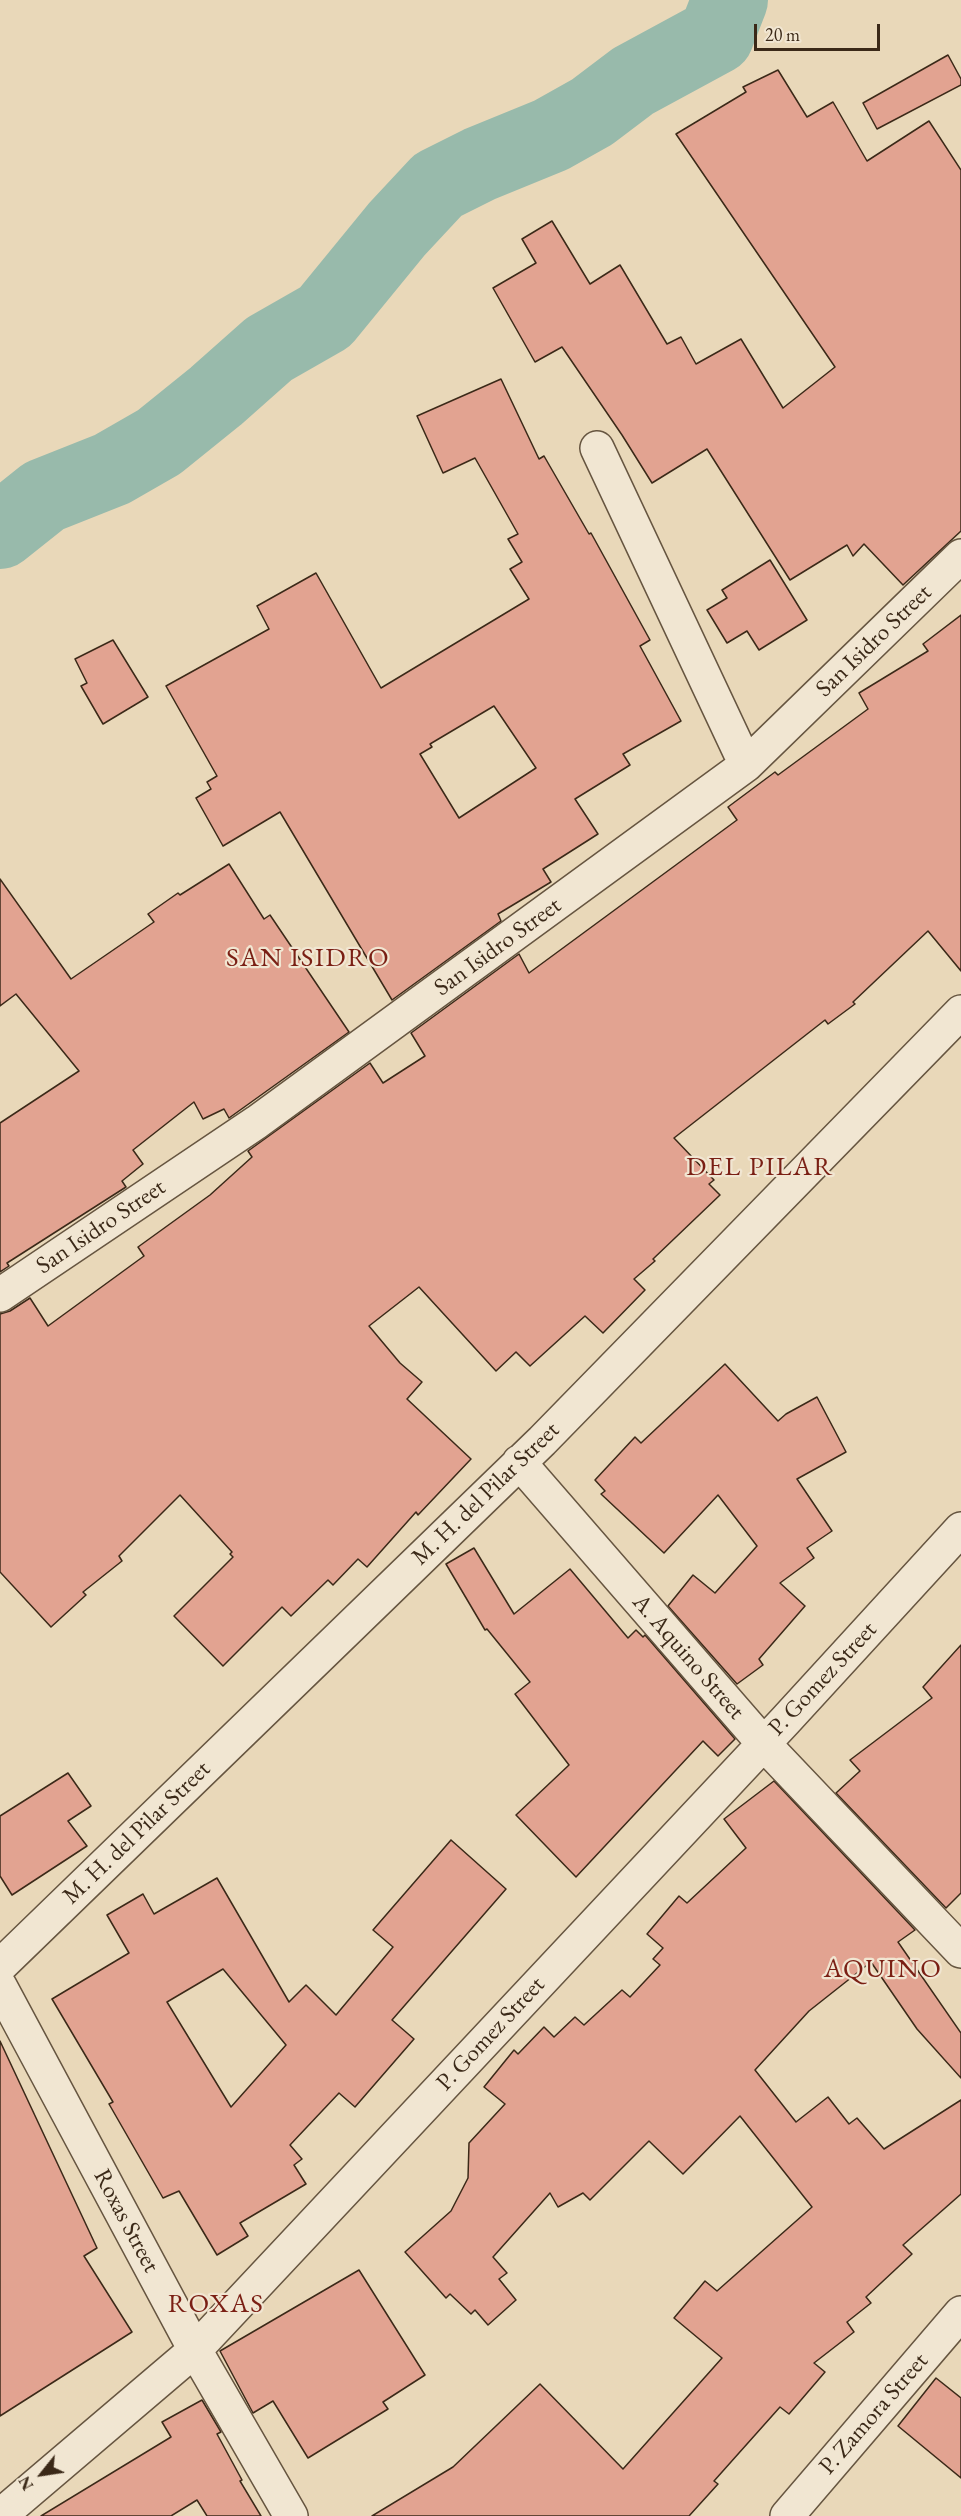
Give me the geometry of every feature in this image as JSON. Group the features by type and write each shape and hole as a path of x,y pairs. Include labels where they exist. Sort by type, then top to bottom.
{"street":[{"path":"597,448 746,765"},
{"name":"San Isidro Street","path":"0,1295 257,1122 746,765 961,556"},
{"name":"M. H. del Pilar Street","path":"0,1966 519,1462 961,1012"},
{"name":"A. Aquino Street","path":"519,1462 763,1743 961,1951"},
{"name":"P. Gomez Street","path":"0,2516 195,2350 961,1529"},
{"name":"Roxas Street","path":"0,1986 195,2350 291,2516"},
{"name":"P. Zamora Street","path":"787,2516 961,2313"}],"building":[{"path":"948,55 961,79 961,85 877,129 863,103"},
{"path":"778,70 807,117 833,102 867,161 929,121 961,170 961,531 903,585 864,544 853,556 847,545 790,580 707,449 652,483 562,347 535,362 493,288 536,263 522,239 552,221 590,284 620,265 667,344 681,337 696,364 741,339 783,408 835,367 676,134 746,92 743,87"},
{"path":"501,379 539,459 544,456 589,534 591,533 650,640 640,646 681,721 623,754 630,765 575,799 598,834 543,869 551,882 498,914 501,921 392,1000 280,812 223,846 196,798 211,789 207,782 217,776 166,686 269,629 257,606 316,573 381,688 529,599 510,569 522,562 508,539 518,534 475,458 443,473 417,416","holes":["494,706 536,768 459,818 420,754 432,747 430,744"]},
{"path":"770,560 807,620 759,650 747,631 727,643 707,610 727,598 722,590"},
{"path":"961,615 961,971 928,931 853,1002 855,1004 828,1024 825,1020 674,1138 714,1180 709,1184 720,1195 634,1279 645,1290 603,1333 585,1316 530,1366 516,1352 496,1371 419,1287 369,1326 400,1363 422,1382 407,1399 471,1459 418,1515 416,1512 367,1567 358,1559 333,1585 328,1580 291,1616 282,1607 223,1666 174,1616 233,1557 230,1554 232,1552 180,1495 119,1556 122,1561 83,1592 86,1595 51,1627 0,1572 0,1314 10,1311 30,1298 48,1326 144,1256 138,1247 210,1195 252,1157 248,1151 370,1063 383,1083 425,1056 411,1033 519,954 529,973 737,820 728,807 775,772 778,775 868,709 859,693 928,651 923,644"},
{"path":"113,640 148,697 103,724 81,686 87,683 75,659"},
{"path":"229,864 264,919 270,915 349,1032 229,1118 224,1109 203,1119 194,1102 133,1150 143,1164 122,1181 126,1187 7,1263 9,1266 0,1272 0,1123 79,1071 16,994 0,1006 0,879 71,979 154,922 148,914 178,893 180,895"},
{"path":"725,1364 778,1421 817,1397 846,1452 797,1479 832,1531 807,1548 814,1558 780,1583 805,1606 759,1659 763,1665 737,1684 668,1606 693,1575 715,1593 757,1546 718,1495 664,1553 601,1494 605,1491 595,1480 635,1437 641,1443"},
{"path":"474,1548 514,1614 570,1569 628,1638 636,1630 643,1637 645,1635 735,1739 718,1756 703,1741 576,1877 516,1815 569,1765 515,1694 530,1682 487,1629 485,1630 446,1564"},
{"path":"961,1645 961,1893 946,1908 836,1793 860,1771 850,1760 932,1698 923,1687"},
{"path":"68,1773 91,1806 68,1821 87,1846 12,1895 0,1876 0,1816"},
{"path":"774,1781 915,1930 898,1942 961,2033 961,2078 917,2029 871,1962 809,2011 755,2070 796,2122 828,2097 849,2124 857,2118 884,2149 961,2100 961,2194 903,2245 912,2254 866,2297 871,2303 847,2322 854,2332 814,2363 825,2372 789,2414 780,2407 714,2481 718,2484 689,2516 372,2516 453,2467 540,2384 623,2469 722,2358 674,2318 705,2281 717,2291 812,2207 740,2116 683,2174 649,2141 590,2200 583,2193 558,2207 550,2193 493,2257 507,2273 499,2279 516,2300 488,2325 475,2310 471,2314 450,2294 446,2298 405,2252 451,2211 468,2178 469,2143 505,2104 484,2087 514,2050 518,2054 544,2027 554,2037 575,2017 584,2025 622,1990 630,1997 660,1965 653,1959 663,1948 647,1934 679,1896 687,1903 746,1848 724,1819"},
{"path":"451,1840 506,1889 392,2020 414,2039 355,2107 339,2093 290,2145 302,2159 294,2165 306,2184 240,2223 248,2236 217,2255 179,2191 163,2198 109,2104 113,2102 52,1999 129,1953 107,1915 143,1894 154,1914 217,1878 289,2002 306,1985 336,2015 393,1947 373,1930","holes":["223,1969 286,2045 231,2107 167,2002"]},
{"path":"0,2041 97,2248 84,2256 132,2332 0,2416"},
{"path":"359,2270 425,2375 383,2402 388,2409 308,2458 273,2401 253,2413 220,2351"},
{"path":"936,2378 961,2398 961,2478 898,2426"},
{"path":"202,2400 221,2432 217,2434 242,2480 240,2481 261,2516 207,2516 197,2500 171,2516 41,2516 171,2437 162,2422"}],"waterway":[{"path":"0,531 44,496 112,469 159,442 269,349 325,317 397,229 438,185 480,164 551,135 592,112 633,81 716,36 730,0"}],"district":[{"name":"SAN ISIDRO","path":"308,959"},
{"name":"DEL PILAR","path":"760,1168"},
{"name":"AQUINO","path":"883,1970"},
{"name":"ROXAS","path":"216,2305"}]}
